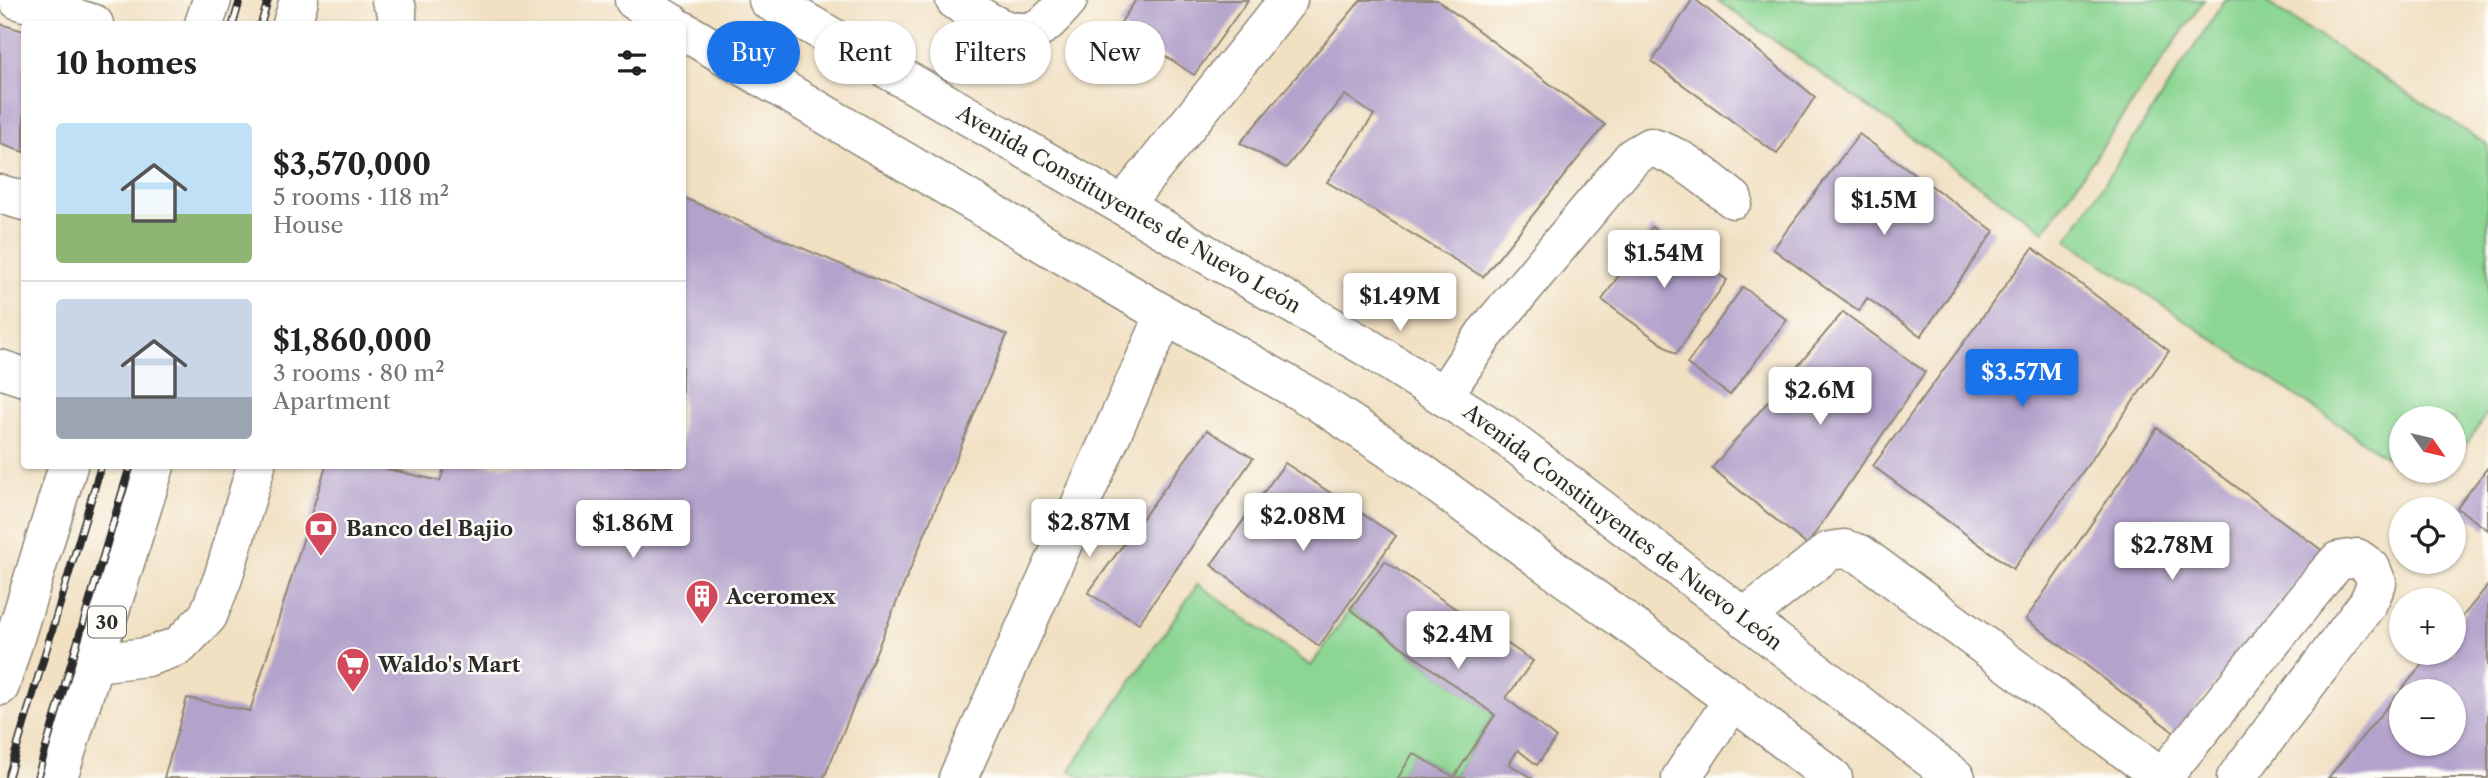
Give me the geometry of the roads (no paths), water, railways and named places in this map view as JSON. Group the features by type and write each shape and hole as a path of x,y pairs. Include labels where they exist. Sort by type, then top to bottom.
{"main road":[{"path":"18,0 84,21"},
{"path":"205,21 212,0"},
{"path":"293,21 299,0"},
{"path":"391,0 397,9 397,21"},
{"path":"634,0 668,21"},
{"name":"Avenida Constituyentes de Nuevo León","path":"768,0 1370,349 1501,433 1956,778"},
{"path":"955,0 994,25 1019,33 1043,25 1068,0"},
{"path":"1123,205 1288,0"},
{"path":"686,32 1165,316 1315,400 1368,435 1733,700 1833,778"},
{"path":"1443,396 1484,335 1633,157 1650,147 1669,152 1733,199"},
{"path":"0,194 21,200"},
{"path":"958,778 1165,316"},
{"path":"0,369 21,376"},
{"path":"0,686 67,469"},
{"name":"30","path":"58,778 154,469"},
{"path":"94,663 147,657 179,646 208,616 223,578 255,469"},
{"path":"1745,617 1829,551 1844,548 1860,554 2162,778 2338,561 2357,558 2371,568 2377,583 2368,603 2236,778"},
{"path":"1681,778 1733,700"}],"railway":[{"path":"234,21 240,0"},
{"path":"262,21 268,0"},
{"path":"8,778 100,469"},
{"path":"37,778 129,469"}],"place":[{"name":"Banco del Bajio","path":"321,558"},
{"name":"Aceromex","path":"702,626"},
{"name":"Waldo's Mart","path":"353,694"}]}
